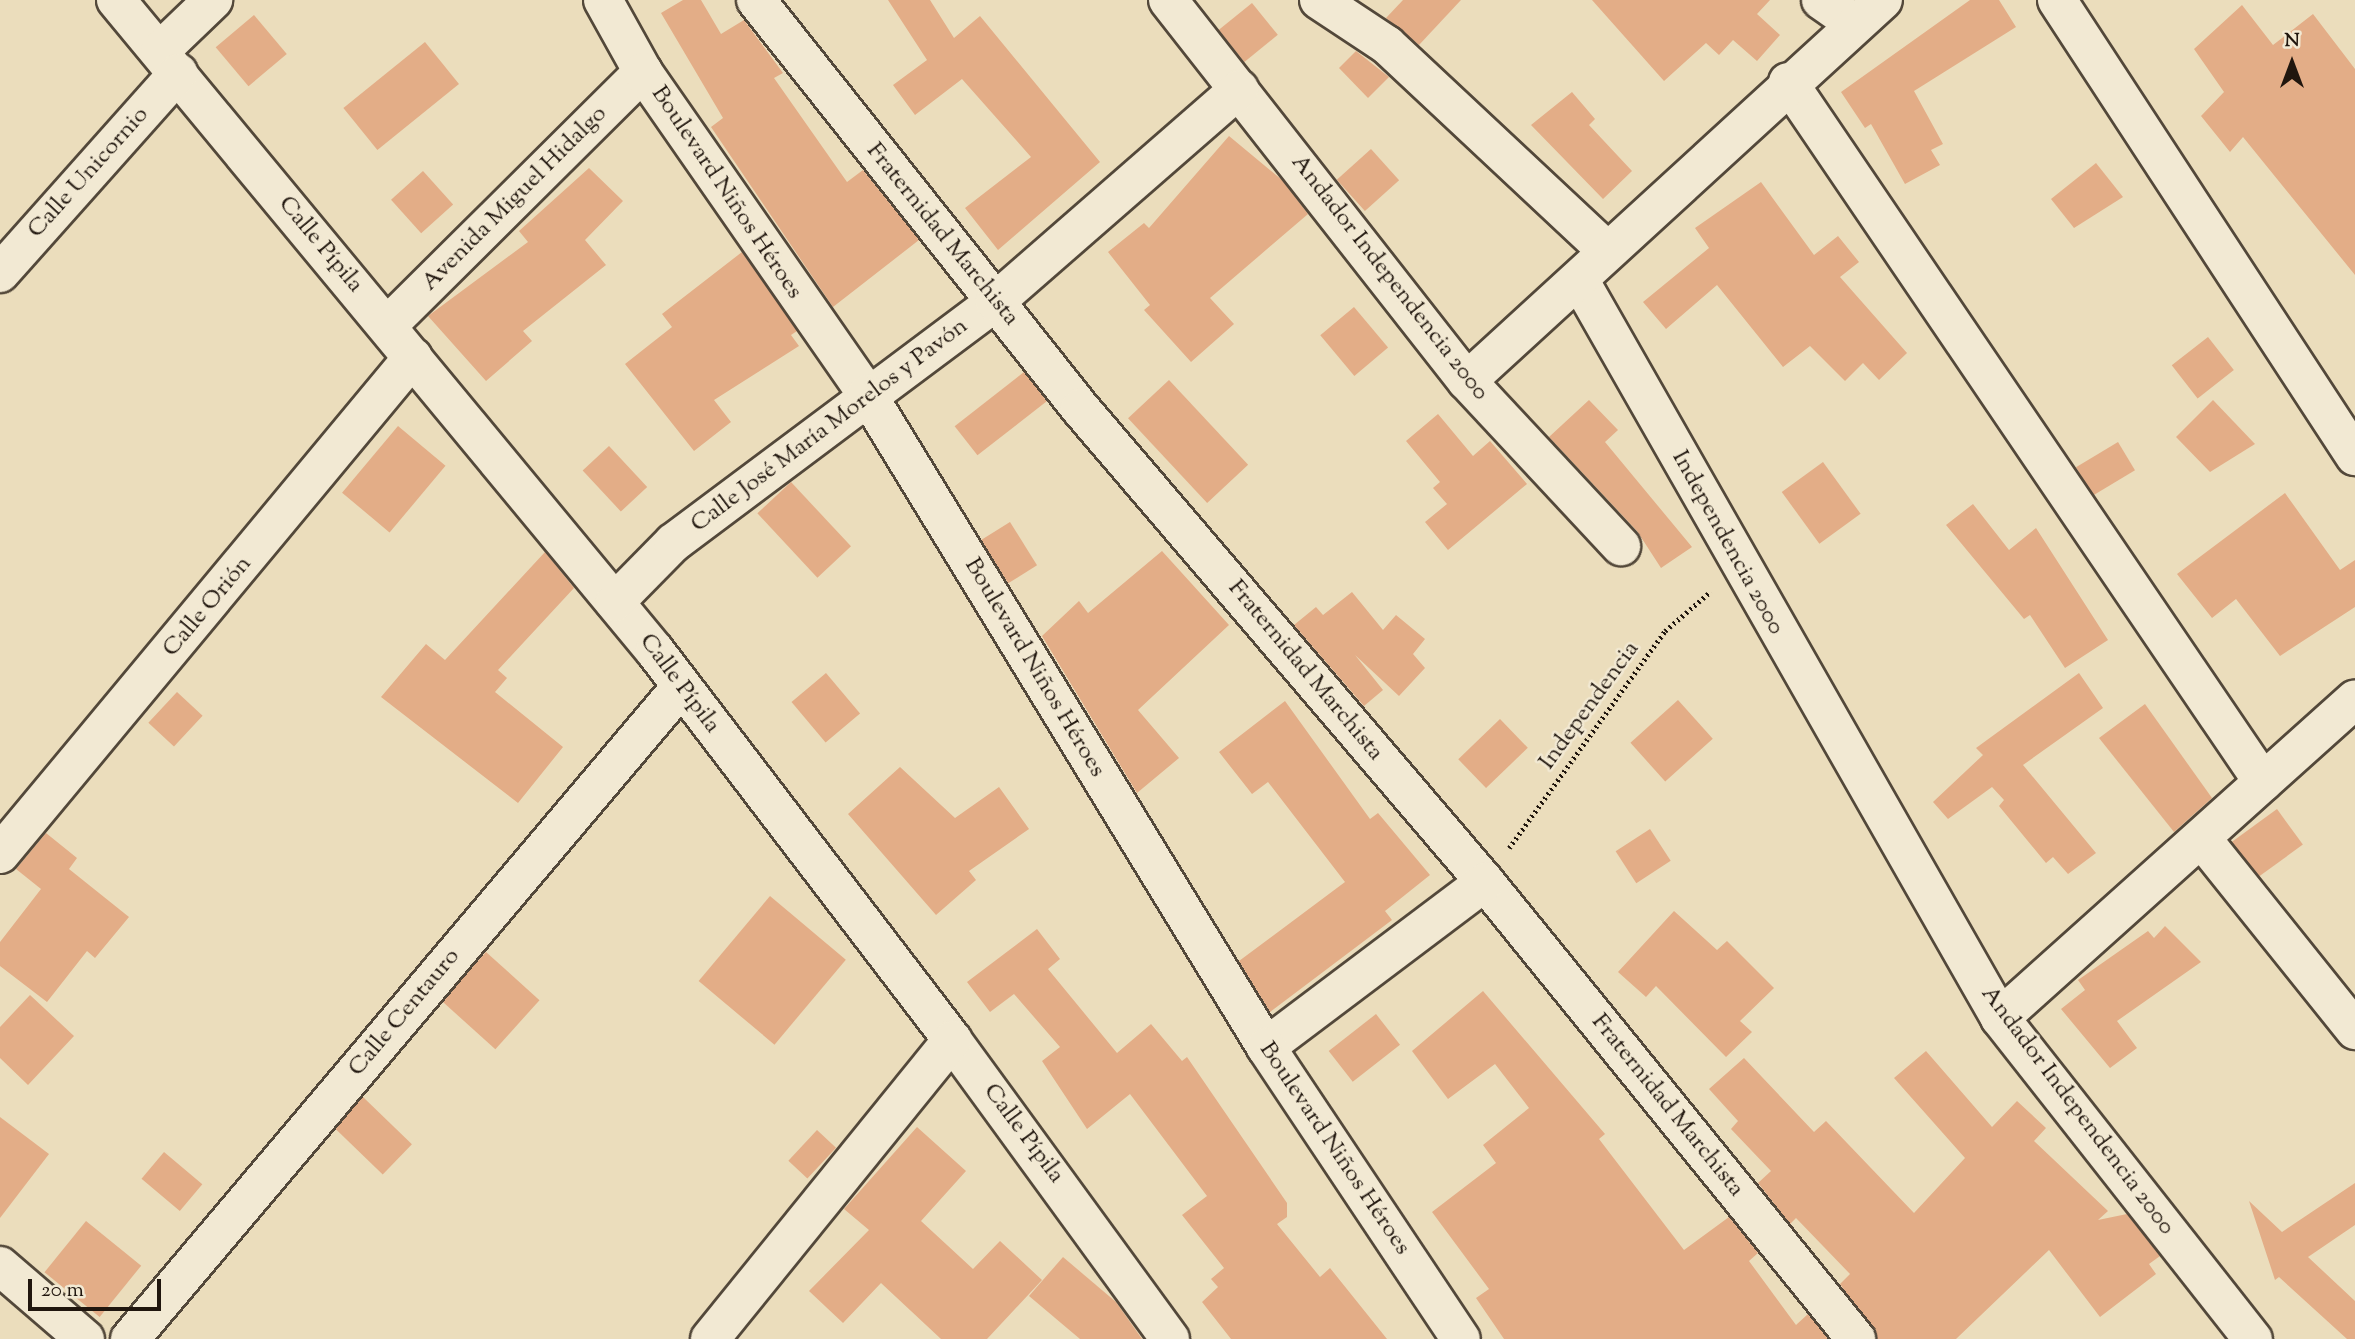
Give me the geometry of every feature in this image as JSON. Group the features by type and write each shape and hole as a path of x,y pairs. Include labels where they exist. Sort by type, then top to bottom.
{"street":[{"name":"Calle Pípila","path":"116,0 615,602 953,1040 1170,1339"},
{"name":"Calle Unicornio","path":"0,272 169,62 213,0"},
{"name":"Boulevard Niños Héroes","path":"603,0 643,72 867,394 1266,1047 1461,1339"},
{"name":"Fraternidad Marchista","path":"756,0 995,302 1485,882 1856,1339"},
{"name":"Andador Independencia 2000","path":"1168,0 1467,381 1621,546"},
{"path":"1319,0 1387,45 1607,251"},
{"path":"1821,0 1853,22"},
{"path":"1467,381 1581,283 1607,251 1853,22 1883,0"},
{"path":"2057,0 2355,456"},
{"name":"Avenida Miguel Hidalgo","path":"387,326 643,72"},
{"path":"1788,82 2263,782"},
{"name":"Calle José María Morelos y Pavón","path":"615,602 673,543 867,394 995,302 1239,89"},
{"name":"Independencia 2000","path":"1581,283 1872,803"},
{"name":"Calle Orión","path":"0,854 413,357"},
{"name":"Calle Centauro","path":"131,1339 681,687"},
{"path":"2000,1018 2355,699"},
{"name":"Andador Independencia 2000","path":"1872,803 2000,1018 2253,1339"},
{"path":"2202,839 2355,1030"},
{"path":"1266,1047 1485,882"},
{"path":"710,1339 953,1040"},
{"path":"0,1266 85,1339"}],"path":[{"name":"Independencia","path":"1485,882 1665,631 1740,566"}],"building":[{"path":"683,0 701,0 721,34 744,20 783,73 774,78 847,182 863,170 919,240 833,307 711,127 723,118 661,13"},
{"path":"888,0 930,0 954,38 980,16 1100,162 998,250 965,208 1031,157 962,79 915,115 893,85 927,60"},
{"path":"1403,0 1461,0 1419,45 1386,18"},
{"path":"1592,0 1770,0 1757,14 1780,35 1757,61 1733,40 1719,55 1706,43 1664,81"},
{"path":"1970,0 1999,0 2016,27 1914,91 1943,144 1931,150 1940,165 1905,184 1871,124 1865,128 1841,92"},
{"path":"1252,3 1278,35 1244,62 1219,30"},
{"path":"2242,5 2273,45 2313,14 2355,69 2355,275 2243,137 2230,152 2201,116 2224,92 2194,49"},
{"path":"254,15 287,54 248,86 216,47"},
{"path":"425,42 459,84 377,150 343,108"},
{"path":"1356,51 1389,77 1368,98 1339,68"},
{"path":"1572,92 1595,119 1589,125 1632,171 1603,199 1531,125"},
{"path":"1229,136 1282,180 1308,214 1210,298 1234,324 1191,362 1144,310 1150,305 1108,252 1144,223 1149,228"},
{"path":"1371,149 1399,180 1365,211 1337,180"},
{"path":"2096,163 2123,197 2074,228 2051,199"},
{"path":"589,168 623,201 585,240 606,265 523,331 532,341 486,381 428,316 528,242 519,231"},
{"path":"423,171 453,204 421,233 391,200"},
{"path":"1761,182 1814,255 1838,236 1859,262 1840,277 1907,353 1879,380 1863,363 1845,381 1810,346 1783,367 1717,285 1666,329 1643,302 1709,248 1695,228"},
{"path":"742,252 797,331 791,335 799,346 714,400 731,422 694,451 625,364 672,327 662,314"},
{"path":"1354,307 1388,348 1354,376 1320,335"},
{"path":"2208,337 2234,370 2198,398 2172,365"},
{"path":"1024,372 1047,401 977,455 955,426"},
{"path":"1169,380 1248,465 1207,503 1128,418"},
{"path":"1589,400 1618,430 1605,442 1692,547 1661,568 1637,531 1549,437"},
{"path":"2213,400 2255,444 2210,472 2176,437"},
{"path":"1438,414 1473,456 1490,441 1527,484 1448,550 1425,522 1447,504 1433,488 1440,482 1406,441"},
{"path":"398,426 445,466 390,532 342,493"},
{"path":"2118,442 2135,470 2093,496 2076,467"},
{"path":"609,446 647,487 621,512 583,471"},
{"path":"1823,462 1861,514 1819,544 1782,492"},
{"path":"791,482 851,546 817,578 757,513"},
{"path":"2285,493 2340,570 2355,560 2355,607 2280,656 2236,599 2212,618 2177,574"},
{"path":"1973,504 2009,550 2036,528 2108,640 2065,668 2030,615 2024,619 1946,525"},
{"path":"1010,522 1037,565 1008,583 981,540"},
{"path":"1162,551 1229,625 1138,710 1179,758 1137,793 1042,636 1079,601 1088,613"},
{"path":"545,552 574,588 498,670 507,678 495,692 563,747 518,803 381,697 426,644 445,660"},
{"path":"1352,592 1383,630 1396,615 1425,639 1413,654 1425,668 1399,696 1355,655 1383,690 1364,706 1294,625 1316,607 1323,615"},
{"path":"826,673 860,714 826,743 792,702"},
{"path":"2079,673 2103,708 2023,765 2096,853 2068,874 2053,857 2046,863 1999,806 2004,800 1992,787 1948,819 1933,802 1983,755 1976,748"},
{"path":"177,692 203,716 174,747 148,723"},
{"path":"1678,700 1713,739 1665,781 1630,743"},
{"path":"1285,701 1370,819 1378,813 1430,875 1385,911 1392,920 1270,1012 1239,961 1345,882 1268,782 1252,794 1219,752"},
{"path":"2145,704 2212,798 2174,832 2099,738"},
{"path":"1500,719 1528,748 1486,788 1458,759"},
{"path":"900,767 955,818 999,787 1029,829 969,871 976,880 936,915 848,814"},
{"path":"2277,809 2303,845 2258,878 2232,842"},
{"path":"1650,829 1671,861 1636,883 1616,851"},
{"path":"46,833 77,858 69,869 129,917 95,958 87,951 47,1002 0,966 0,942 41,889 16,869"},
{"path":"770,896 846,960 774,1045 699,981"},
{"path":"1674,911 1717,950 1727,941 1774,988 1740,1021 1752,1032 1726,1057 1656,986 1646,997 1618,972"},
{"path":"2165,926 2201,962 2117,1021 2137,1048 2110,1068 2061,1009 2085,990 2078,980 2148,931 2154,938"},
{"path":"1037,929 1060,959 1048,969 1117,1053 1151,1024 1182,1061 1187,1057 1287,1203 1287,1217 1277,1224 1320,1277 1330,1268 1387,1339 1231,1339 1202,1302 1218,1287 1211,1279 1224,1268 1182,1215 1207,1196 1130,1094 1087,1129 1042,1061 1060,1047 1014,994 990,1012 967,982"},
{"path":"486,952 540,1000 495,1049 442,1001"},
{"path":"1483,991 1605,1134 1599,1139 1684,1250 1729,1217 1758,1253 1749,1261 1796,1325 1808,1314 1828,1339 1504,1339 1476,1298 1489,1289 1432,1212 1496,1163 1483,1145 1529,1108 1495,1064 1448,1099 1412,1051"},
{"path":"30,995 74,1036 28,1085 0,1058 0,1027"},
{"path":"1376,1014 1400,1045 1353,1082 1329,1051"},
{"path":"1926,1051 1992,1127 2017,1101 2046,1128 2034,1141 2108,1211 2098,1220 2127,1214 2160,1256 2149,1264 2156,1274 2100,1317 2049,1250 1956,1339 1877,1339 1840,1284 1850,1274 1796,1218 1790,1224 1758,1183 1771,1171 1731,1129 1738,1121 1709,1089 1744,1058 1814,1132 1826,1121 1914,1213 1965,1158 1894,1078"},
{"path":"363,1097 412,1144 383,1174 334,1127"},
{"path":"0,1117 49,1154 0,1218"},
{"path":"917,1127 966,1171 921,1221 973,1269 1000,1241 1042,1280 987,1339 941,1339 881,1283 843,1323 809,1291 869,1230 844,1209"},
{"path":"817,1130 836,1148 807,1178 788,1161"},
{"path":"164,1152 202,1184 180,1211 142,1179"},
{"path":"2355,1183 2355,1225 2308,1257 2355,1301 2355,1339 2347,1339 2279,1277 2275,1280 2249,1201 2282,1232"},
{"path":"86,1221 141,1266 100,1317 44,1272"},
{"path":"1063,1257 1116,1302 1142,1339 1080,1339 1029,1296"}]}
